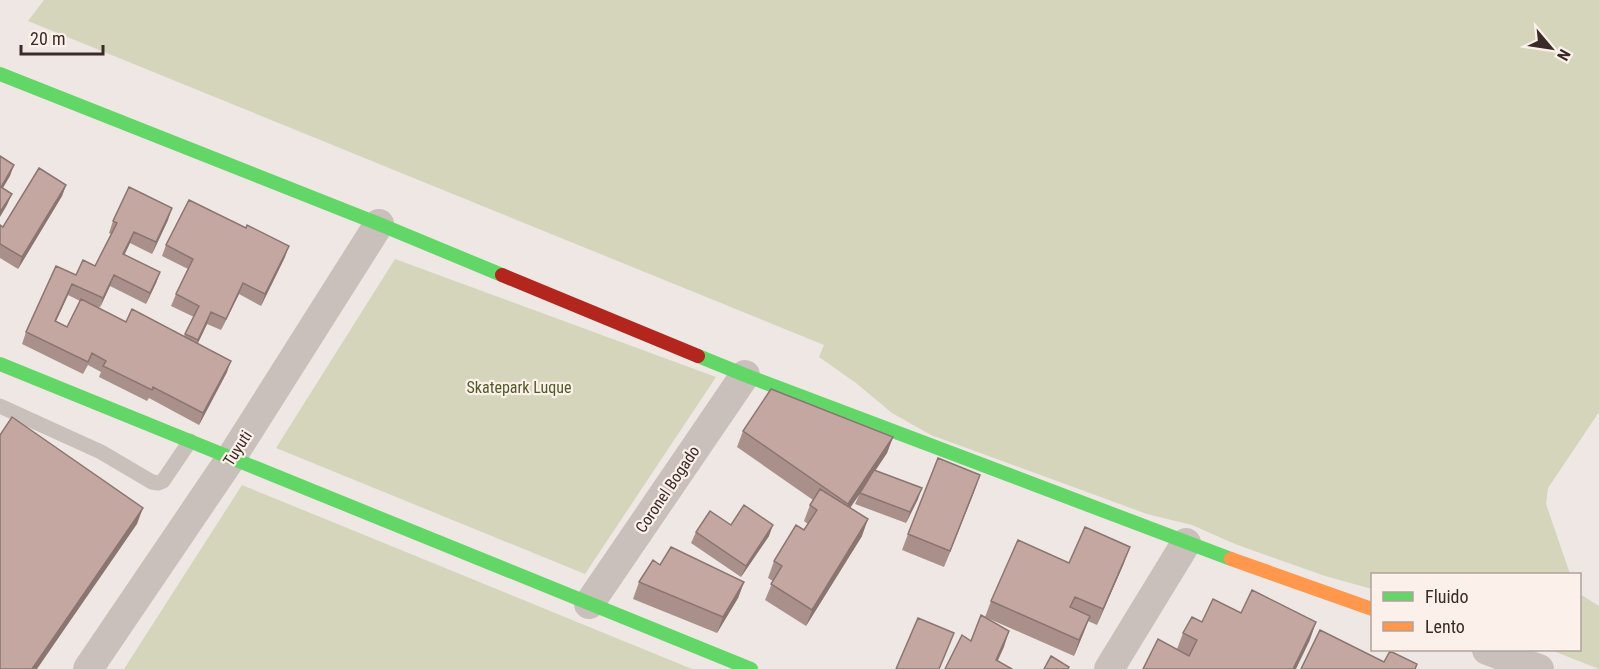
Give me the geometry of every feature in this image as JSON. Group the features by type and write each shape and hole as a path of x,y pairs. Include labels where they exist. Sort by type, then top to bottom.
{"street":[{"path":"0,74 379,224 745,375 1186,543 1371,609"},
{"name":"Tuyuti","path":"88,669 231,458 379,224"},
{"path":"0,364 751,669"},
{"name":"Coronel Bogado","path":"589,604 745,375"},
{"path":"1109,669 1186,543"},
{"path":"1490,651 1539,669"}],"lane":[{"path":"0,406 101,452 152,482 158,483 163,480 190,441"}],"green space":[{"path":"44,0 1599,0 1599,412 1548,488 1546,504 1570,573 1371,573 1371,589 1325,576 1235,544 1192,525 1147,514 931,435 892,413 856,383 819,357 824,345 28,21"},
{"name":"Skatepark Luque","path":"395,259 716,377 585,574 276,448"},
{"path":"242,485 692,669 124,669"},
{"path":"1581,595 1599,606 1599,669 1554,651 1581,651"}],"building":[{"path":"0,156 14,165 1,187 12,194 0,212"},
{"path":"39,168 66,185 22,257 0,244 0,225 3,227"},
{"path":"129,187 172,208 156,242 134,232 123,254 160,272 150,293 114,275 103,298 72,284 55,321 67,327 81,299 126,322 132,309 231,361 203,413 153,387 152,390 103,366 106,361 92,353 88,362 26,332 56,266 76,275 83,260 95,266 117,223 113,221"},
{"path":"189,200 289,246 265,294 243,283 226,319 211,312 198,340 185,334 199,306 176,294 193,259 166,245"},
{"path":"771,389 893,437 848,504 743,431"},
{"path":"12,417 143,508 32,669 0,669 0,435"},
{"path":"938,458 980,475 950,551 908,534"},
{"path":"874,470 922,488 910,512 860,493"},
{"path":"820,489 868,519 812,610 771,584 782,566 774,561 796,525 804,530 817,510 810,505"},
{"path":"744,505 773,525 746,566 696,532 710,511 731,525"},
{"path":"1085,527 1130,547 1103,609 1075,597 1070,607 1090,616 1079,640 991,601 1018,540 1069,563"},
{"path":"671,547 744,582 723,617 639,582 653,560 660,565"},
{"path":"1252,590 1316,622 1293,669 1143,669 1158,639 1189,656 1197,640 1183,633 1192,617 1202,622 1213,599 1241,613"},
{"path":"981,615 1009,631 996,660 1012,669 945,669 962,635 971,641"},
{"path":"918,618 954,633 939,669 896,669"},
{"path":"1320,630 1384,662 1390,651 1417,664 1415,669 1301,669"},
{"path":"1051,656 1069,667 1068,669 1044,669"}],"traffic: fast":[{"path":"0,74 502,275"},
{"path":"698,356 1231,559"},
{"path":"0,364 751,669"}],"traffic: slow":[{"path":"1231,559 1371,609"}],"traffic: jam":[{"path":"502,275 698,356"}]}
